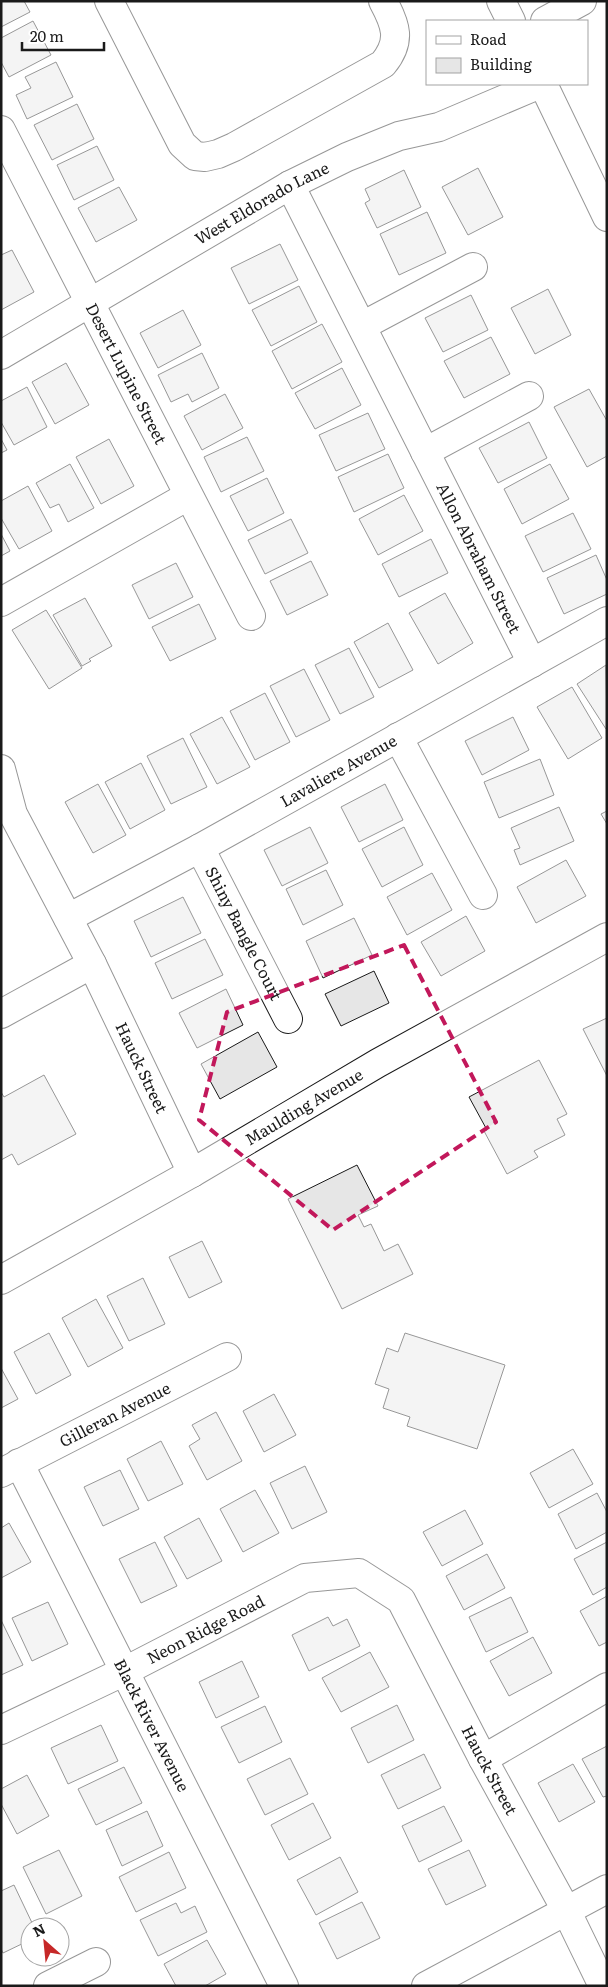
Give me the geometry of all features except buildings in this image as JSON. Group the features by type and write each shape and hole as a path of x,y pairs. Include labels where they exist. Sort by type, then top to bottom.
{"street":[{"path":"109,1 182,144 195,156 205,157 234,147 382,64 391,52 396,35 383,1"},
{"path":"501,1 510,20"},
{"path":"547,20 582,1"},
{"name":"West Eldorado Lane","path":"1,355 290,186 347,157 399,136 439,127 539,85"},
{"path":"541,85 607,217"},
{"name":"Desert Lupine Street","path":"1,130 251,616"},
{"name":"Allon Abraham Street","path":"290,186 532,663"},
{"path":"362,326 473,267"},
{"path":"425,452 529,396"},
{"path":"1,602 188,496"},
{"name":"Lavaliere Avenue","path":"68,918 200,848 607,622"},
{"path":"398,737 483,895"},
{"name":"Hauck Street","path":"1,769 13,814 92,964 192,1173"},
{"name":"Shiny Bangle Court","path":"200,848 288,1019"},
{"name":"Maulding Avenue","path":"1,1280 192,1173 378,1063 607,937"},
{"path":"1,1014 92,964"},
{"name":"Gilleran Avenue","path":"10,1468 227,1357"},
{"name":"Black River Avenue","path":"10,1468 125,1671 284,1986"},
{"name":"Hauck Street","path":"359,1573 401,1600 482,1759 566,1910 603,1986"},
{"name":"Neon Ridge Road","path":"1,1730 125,1671 305,1578 359,1573"},
{"path":"482,1759 607,1687"},
{"path":"426,1986 607,1889"},
{"path":"48,1986 96,1962"}],"highlighted area":[{"path":"404,945 496,1122 333,1230 199,1120 227,1012"}]}
